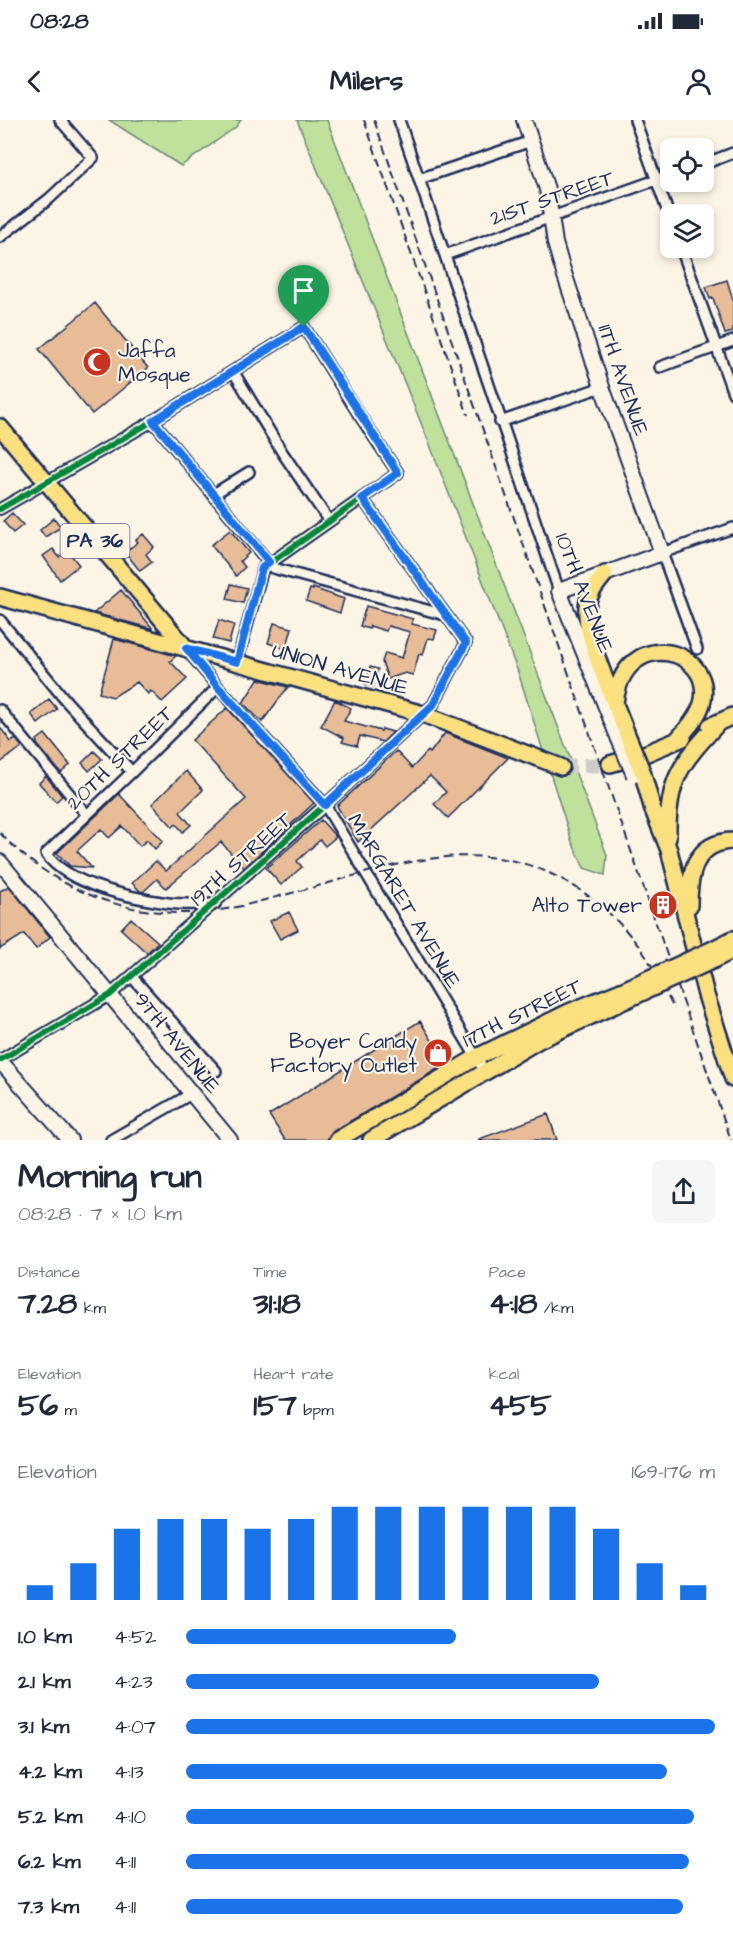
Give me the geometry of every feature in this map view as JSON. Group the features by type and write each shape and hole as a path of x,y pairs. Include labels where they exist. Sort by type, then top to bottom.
{"main road":[{"name":"PA 36","path":"0,427 186,648"},
{"path":"605,574 594,587 589,598 587,618 593,645 615,704 622,734 669,850 705,995 730,1061 733,1079"},
{"name":"UNION AVENUE","path":"0,597 423,714 561,767"},
{"path":"615,704 621,680 635,660 650,653 660,652 668,652 686,660 700,678 703,696 694,721 676,741"},
{"path":"669,850 670,803 677,775 695,747 726,719"},
{"path":"610,764 676,741 726,719"},
{"path":"689,927 689,888 696,861 716,844 733,841"},
{"name":"17TH STREET","path":"713,955 733,939"},
{"name":"17TH STREET","path":"370,1140 539,1040 623,996 713,955 733,951"},
{"name":"17TH STREET","path":"337,1140 477,1057 569,1012 623,996"}],"street":[{"path":"0,237 49,199 93,158 60,120"},
{"name":"10TH AVENUE","path":"399,120 559,591 622,734"},
{"name":"11TH AVENUE","path":"524,120 547,189 550,218 562,267 602,387 697,649"},
{"path":"635,120 665,204"},
{"path":"419,179 531,141"},
{"path":"714,160 733,153"},
{"name":"21ST STREET","path":"445,255 660,179"},
{"path":"685,258 733,393"},
{"path":"0,509 153,421 304,327 398,473 262,568 237,662"},
{"path":"660,366 733,341"},
{"path":"233,371 282,452 329,521"},
{"path":"501,422 602,387"},
{"path":"153,421 273,568 445,615"},
{"path":"214,494 249,472"},
{"path":"362,498 445,615"},
{"path":"559,591 733,528"},
{"name":"19TH STREET","path":"0,1060 110,995 132,977 433,705 466,643 445,615"},
{"path":"0,620 67,702 132,772"},
{"name":"MARGARET AVENUE","path":"186,648 218,687 325,805 485,1072"},
{"name":"20TH STREET","path":"215,904 170,903 135,897 90,884 63,871 52,863 46,854 218,687"},
{"path":"0,710 87,815"},
{"name":"9TH AVENUE","path":"0,862 5,876 110,995 231,1140"},
{"path":"132,977 216,1071"},
{"path":"0,1060 70,1140"},
{"path":"111,1140 191,1094"}],"green space":[{"path":"109,120 241,120 236,127 181,166"},
{"path":"297,120 327,120 607,855 605,875 584,868 572,842 518,672 430,445"}],"building":[{"path":"727,280 733,300 733,332 725,334 713,298 710,299 706,287"},
{"path":"95,303 148,368 92,414 39,349"},
{"path":"12,513 23,525 13,533 3,521"},
{"path":"54,518 61,527 45,537 40,530"},
{"path":"230,530 249,553 240,561 245,567 236,576 211,545"},
{"path":"143,534 154,547 146,554 152,562 140,571 125,552 138,542 136,540"},
{"path":"53,549 59,557 67,550 79,565 60,580 43,556"},
{"path":"231,584 247,588 243,603 227,599"},
{"path":"313,588 344,599 340,613 306,601 310,589 313,590"},
{"path":"121,590 153,629 94,613"},
{"path":"366,606 413,619 412,624 437,630 434,639 428,638 423,655 419,654 413,675 405,673 388,679 382,662 385,653 402,658 410,632 388,626 386,631 370,626 369,629 360,626"},
{"path":"219,620 234,625 229,643 213,639"},
{"path":"274,623 292,628 286,649 268,643"},
{"path":"114,639 176,656 170,661 187,679 162,702 151,691 148,694 137,682 113,697 99,693"},
{"path":"370,667 378,669 373,687 365,684"},
{"path":"258,679 288,687 262,722 243,703"},
{"path":"49,699 57,709 38,724 31,714"},
{"path":"335,700 351,708 344,721 393,732 383,742 360,736 357,746 342,742 344,738 321,726"},
{"path":"227,708 314,803 244,868 221,842 166,888 157,879 143,892 140,891 132,883 156,861 166,871 246,799 192,740"},
{"path":"0,727 11,742 16,739 22,747 0,763"},
{"path":"445,733 508,758 448,818 434,804 446,792 430,776 358,842 337,806 396,751 412,768 428,751 430,753"},
{"path":"45,734 70,765 61,773 37,744 37,740"},
{"path":"94,751 102,759 89,771 82,763"},
{"path":"186,771 203,790 180,812 191,825 183,832 176,824 173,827 152,804"},
{"path":"46,776 62,796 56,802 39,783"},
{"path":"119,794 163,841 155,849 147,840 140,846 122,826 109,838 101,829 77,851 92,868 70,866 57,853"},
{"path":"321,820 336,837 325,846 320,840 297,861 302,867 281,885 266,868"},
{"path":"9,886 50,937 36,949 24,934 0,949 0,891"},
{"name":"Alto Tower","path":"665,897 670,910 662,913 657,899"},
{"path":"289,912 298,930 280,939 270,921"},
{"path":"131,918 158,942 147,953 121,929"},
{"path":"420,1021 436,1047 443,1042 449,1052 442,1056 446,1064 332,1132 327,1140 285,1140 269,1115"},
{"path":"548,1114 557,1140 479,1140 479,1139"}],"tunnel":[{"path":"561,767 610,764"}],"railway":[{"path":"364,120 468,415"},
{"path":"374,120 731,1140"},
{"path":"0,833 43,870 93,896 120,905 175,913 204,912 236,907 386,867 437,858 487,857 529,865 569,883 604,908 645,955 674,1009"}],"cycle path":[{"path":"0,509 153,421 304,327 398,473 263,568 237,662"},
{"path":"0,1060 110,995 325,805 433,705 466,643 362,498"}],"place":[{"name":"Jaffa Mosque","path":"97,362"},
{"name":"Alto Tower","path":"663,905"},
{"name":"Boyer Candy Factory Outlet","path":"438,1053"}],"route":[{"path":"304,327 398,473 362,498 466,643 433,705 325,805 218,687 186,648 237,662 262,568 269,562 153,421 304,327"}]}
